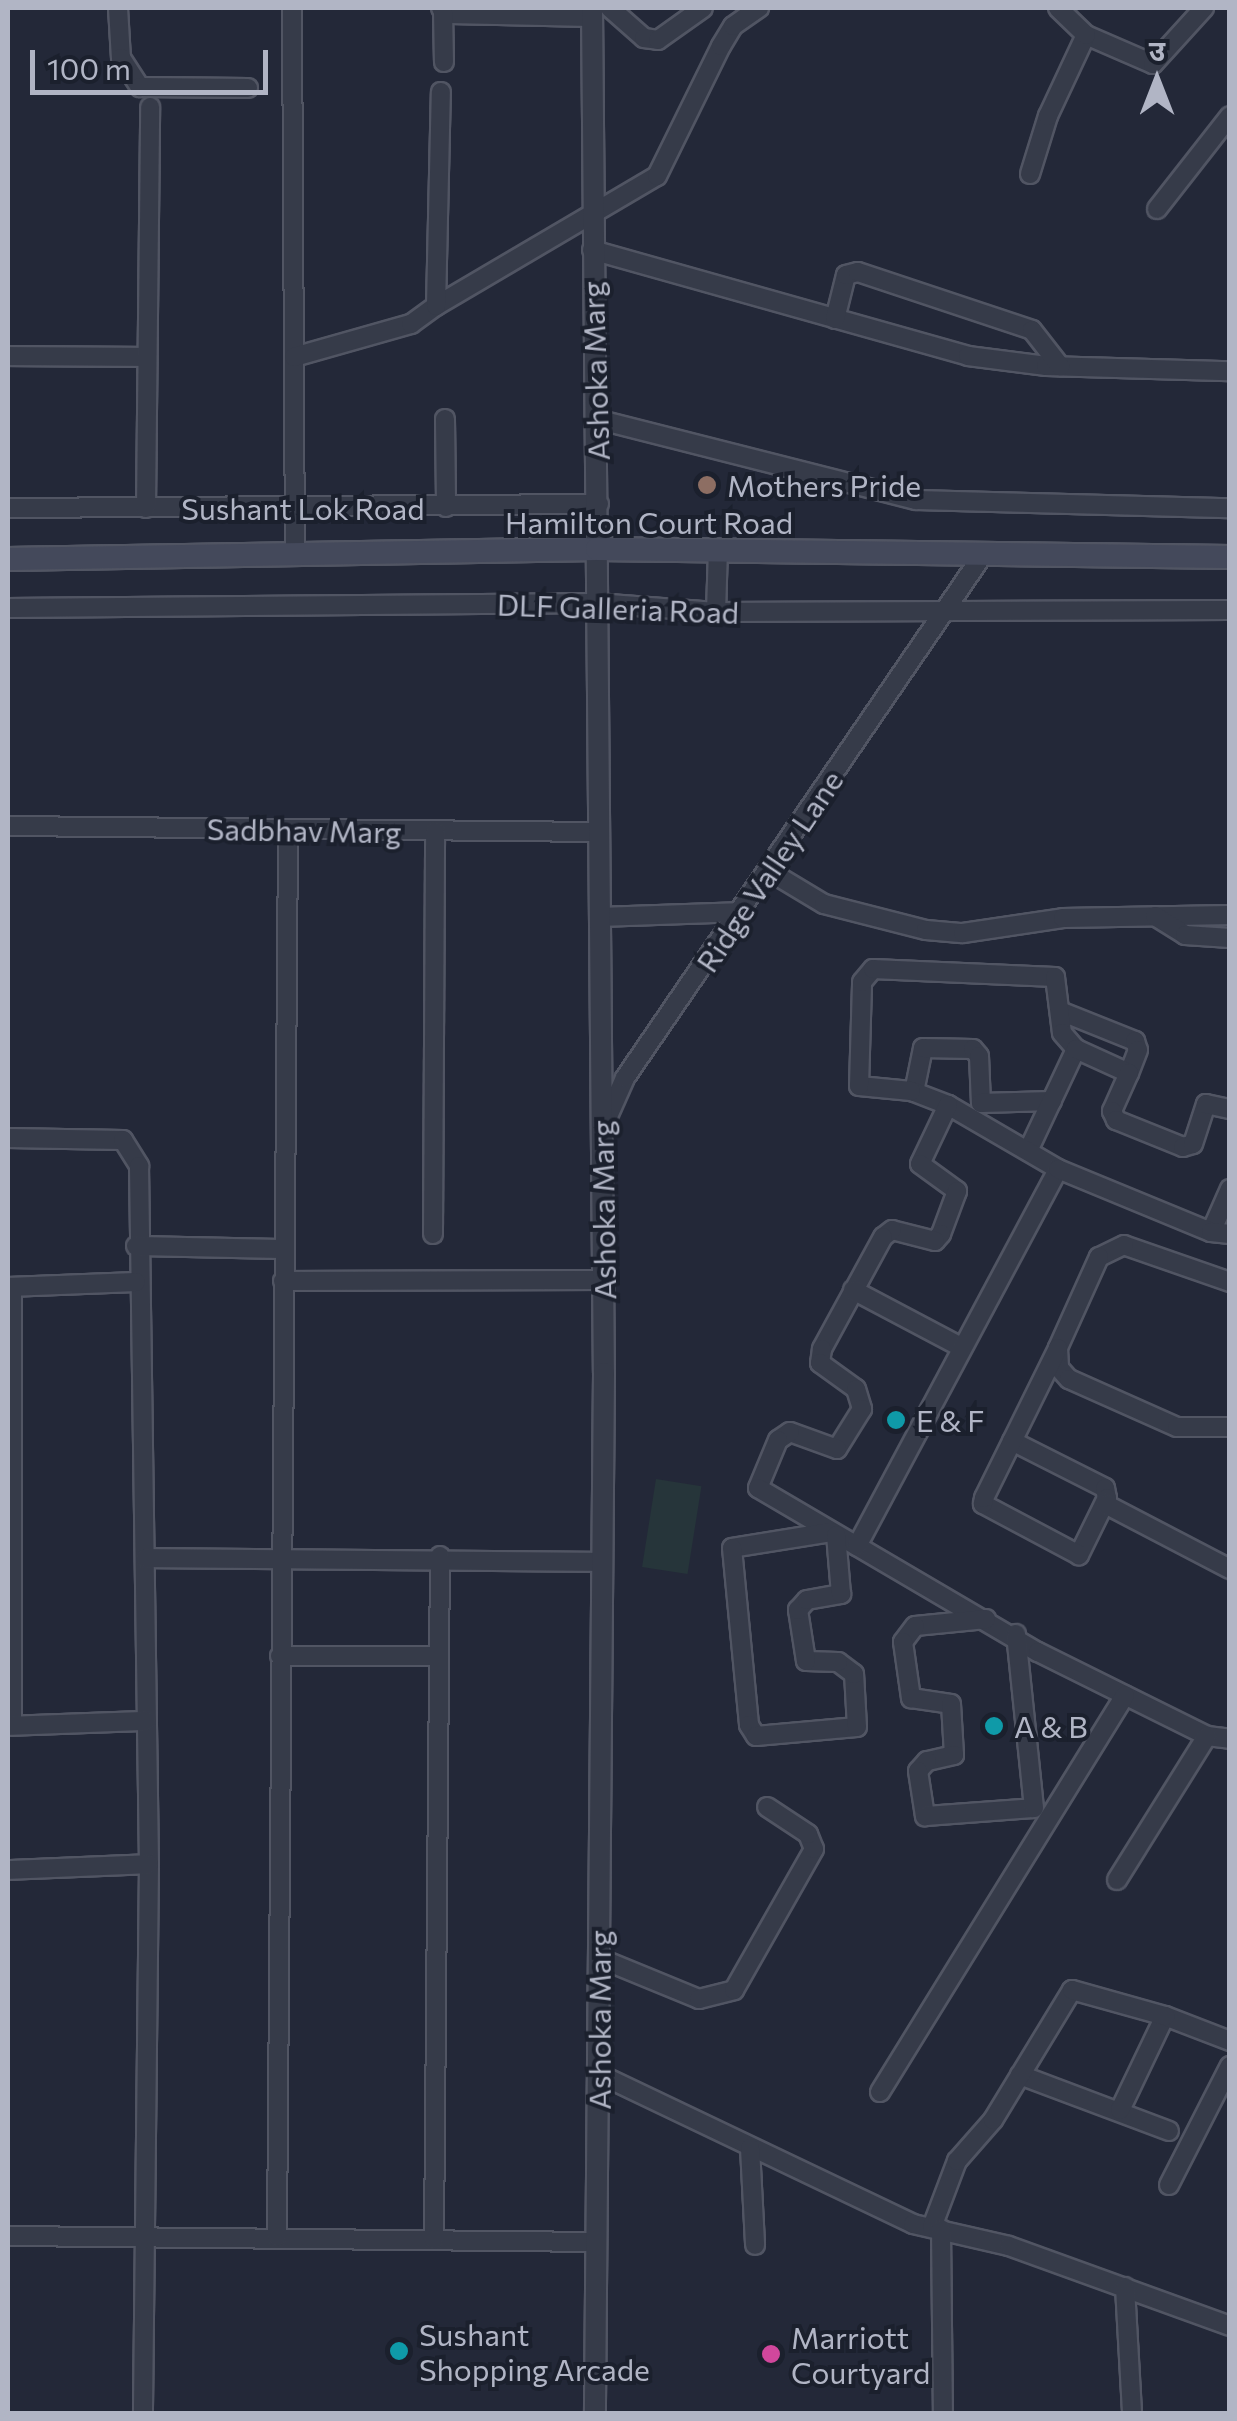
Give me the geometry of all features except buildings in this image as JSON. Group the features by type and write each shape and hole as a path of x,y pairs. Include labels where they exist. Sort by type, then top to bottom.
{"main road":[{"name":"Hamilton Court Road","path":"8,559 597,549 980,559 1230,557"}],"street":[{"path":"118,8 121,58 140,87 248,88"},
{"path":"292,8 295,554"},
{"path":"444,62 442,9 598,10 644,38 658,40 704,8"},
{"path":"294,357 411,324 657,176 721,46 734,26 759,8"},
{"path":"1058,8 1086,35 1153,64 1199,14 1177,8"},
{"name":"Ashoka Marg","path":"596,2414 603,1280 596,603 599,504 590,214 598,10"},
{"path":"1030,174 1064,75 1086,35"},
{"path":"436,306 441,92"},
{"path":"146,508 150,107"},
{"path":"1157,209 1230,116"},
{"path":"592,250 968,356 1060,366 1230,371"},
{"path":"836,319 846,275 858,272 1032,330 1060,366"},
{"path":"8,356 147,357"},
{"path":"445,419 446,507"},
{"path":"596,419 916,500 1230,508"},
{"name":"Sushant Lok Road","path":"8,508 599,504"},
{"path":"716,612 718,550"},
{"name":"Ridge Valley Lane","path":"602,1133 626,1078 980,559"},
{"name":"DLF Galleria Road","path":"8,608 596,603 716,612 1230,610"},
{"name":"Sadbhav Marg","path":"8,826 600,832"},
{"path":"277,2237 288,830"},
{"path":"434,1234 435,831"},
{"path":"769,871 824,904 926,930 963,933 1063,918 1230,915"},
{"path":"600,917 742,912"},
{"path":"1155,916 1184,936 1230,938"},
{"path":"1129,1073 1064,1041 1059,985 1046,974 873,969 862,982 859,1086 914,1092 948,1105 1058,1169 1220,1233 1230,1189"},
{"path":"1060,1010 1135,1041 1138,1050 1112,1116 1182,1147 1194,1144 1206,1104 1230,1109"},
{"path":"914,1092 923,1048 973,1048 980,1064 981,1104 1052,1101"},
{"path":"1028,1151 1076,1050"},
{"path":"948,1105 920,1164 957,1191 941,1234 934,1241 892,1230 853,1290 820,1363 856,1388 862,1409 837,1449 790,1432 778,1440 758,1488 986,1619 1043,1642 1042,1649 1125,1696 1207,1736 1230,1739"},
{"path":"8,1138 123,1140 138,1166 136,1282 149,1864 141,2234 143,2414"},
{"path":"858,1546 958,1346 1058,1169"},
{"path":"1012,1441 1105,1488 1105,1504 1076,1556 983,1504 1012,1441 1058,1348 1099,1257 1124,1245 1230,1282"},
{"path":"136,1246 283,1249"},
{"path":"283,1281 603,1280"},
{"path":"136,1282 10,1287 10,1726 147,1721"},
{"path":"853,1290 958,1346"},
{"path":"1058,1348 1060,1368 1070,1379 1177,1427 1230,1427"},
{"path":"1105,1504 1230,1570"},
{"path":"833,1534 840,1594 806,1600 798,1610 806,1661 838,1662 854,1674 858,1727 756,1736 749,1725 732,1548 833,1534"},
{"path":"145,1558 440,1556 602,1562"},
{"path":"434,2240 440,1556"},
{"path":"986,1619 915,1626 903,1642 911,1698 951,1704 954,1755 927,1761 918,1771 925,1816 1034,1808 1016,1634"},
{"path":"280,1656 438,1656"},
{"path":"880,2092 1125,1696"},
{"path":"1116,1880 1207,1736"},
{"path":"599,1958 699,1999 734,1990 814,1849 808,1834 767,1806"},
{"path":"8,1870 149,1864"},
{"path":"943,2414 936,2228 957,2162 1020,2074 1072,1990 1164,2016 1230,2041"},
{"path":"1120,2110 1164,2016"},
{"path":"1169,2186 1230,2066"},
{"path":"599,2074 861,2202 936,2228 1009,2246 1230,2326"},
{"path":"1020,2074 1170,2130"},
{"path":"750,2148 755,2245"},
{"path":"8,2236 141,2234 596,2242"},
{"path":"1125,2288 1132,2414"}],"shaded area":[{"path":"656,1479 701,1486 688,1574 642,1567"}],"place":[{"name":"Mothers Pride","path":"707,485"},
{"name":"E & F","path":"896,1420"},
{"name":"A & B","path":"994,1726"},
{"name":"Sushant Shopping Arcade","path":"399,2351"},
{"name":"Marriott Courtyard","path":"771,2354"}]}
